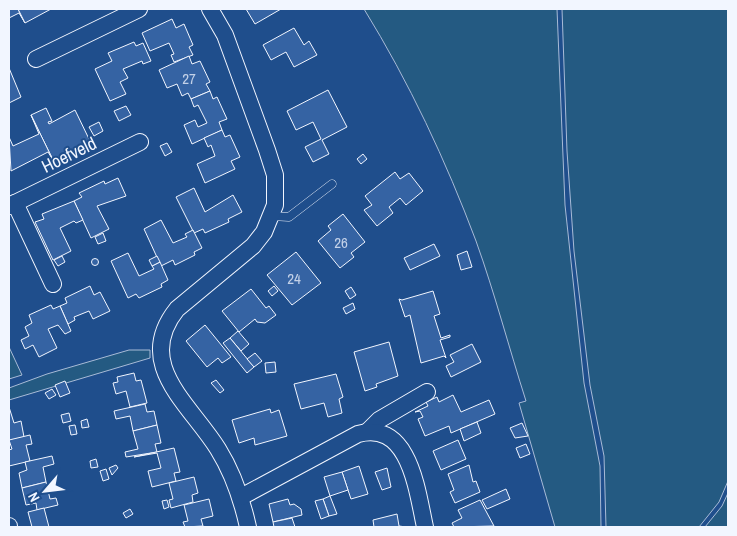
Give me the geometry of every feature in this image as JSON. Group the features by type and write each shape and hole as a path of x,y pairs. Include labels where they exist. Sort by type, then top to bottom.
{"street":[{"path":"36,59 139,9"},
{"path":"210,9 225,35 235,60 275,175 275,204 264,232 253,246 177,309 169,319 162,338 161,356 166,377 218,449 241,498 248,527"},
{"name":"Hoefveld","path":"53,284 12,205 140,142"},
{"path":"368,432 379,420 427,392"},
{"path":"241,498 358,434 376,432 391,438 404,452 425,527"}],"lane":[{"path":"271,216 282,218 293,216 332,184"}],"shaded area":[{"path":"364,9 557,9 565,205 584,383 600,466 601,527 555,527 519,403 526,401 476,241 426,122"},
{"path":"562,9 728,9 728,481 719,502 699,527 606,527 604,456 590,385 574,251 567,151"},
{"path":"9,347 22,375 9,379"},
{"path":"129,350 150,350 150,358 9,400 9,388 47,374"},
{"path":"728,493 728,527 705,527 722,506"}],"building":[{"path":"9,9 18,9 25,23 19,13 9,18"},
{"path":"18,9 51,9 25,23"},
{"path":"246,9 281,9 255,24"},
{"path":"172,19 176,28 184,24 193,45 189,47 193,55 174,62 171,55 174,54 169,43 150,51 142,33"},
{"path":"294,28 304,45 309,41 317,55 294,67 286,52 271,60 263,45"},
{"path":"134,42 136,46 143,43 151,61 143,64 142,61 123,69 128,78 120,82 126,94 110,101 95,69 112,61 108,53"},
{"path":"189,56 192,64 200,61 210,82 206,84 210,91 191,99 188,93 182,96 177,84 167,88 159,70"},
{"path":"9,68 21,97 9,103"},
{"path":"328,90 347,127 322,140 329,154 313,162 305,147 321,139 313,122 296,130 287,111"},
{"path":"210,91 213,99 217,97 227,119 219,122 222,130 192,144 184,125 195,120 198,127 207,123 198,105 194,107 191,99"},
{"path":"126,106 131,115 119,121 114,111"},
{"path":"46,108 52,121 48,122 49,124 75,110 90,141 53,160 31,115"},
{"path":"31,115 53,160 48,152 11,171 9,137 13,146 39,134"},
{"path":"99,122 103,131 94,136 89,127"},
{"path":"222,130 225,137 230,135 240,157 231,161 235,169 205,183 197,164 215,156 211,145 208,147 204,138"},
{"path":"167,143 172,152 165,156 160,146"},
{"path":"363,154 367,159 361,164 357,159"},
{"path":"395,172 400,179 409,173 423,191 406,205 400,198 389,207 393,213 377,226 364,210 372,205 365,196"},
{"path":"118,178 126,196 97,206 109,229 91,238 74,201 82,197 79,193 104,181 105,184"},
{"path":"194,188 205,212 233,195 242,212 228,219 229,222 205,233 203,229 194,233 176,197"},
{"path":"74,201 83,220 76,223 74,221 60,228 71,251 53,260 35,222 44,219 42,214"},
{"path":"343,214 365,242 351,253 354,257 340,268 318,241 331,230 328,226"},
{"path":"161,220 173,243 187,237 185,234 193,230 202,248 194,252 195,255 175,265 173,260 161,266 144,229"},
{"path":"103,233 106,241 98,244 95,237"},
{"path":"434,244 440,256 410,270 404,258"},
{"path":"467,251 472,267 461,270 457,255"},
{"path":"296,252 321,283 292,305 267,275"},
{"path":"128,253 139,276 154,269 152,266 160,262 168,280 161,284 162,287 139,298 136,294 128,298 111,261"},
{"path":"62,256 65,262 58,266 54,260"},
{"path":"157,256 160,262 152,266 149,260"},
{"path":"95,258 99,262 95,266 91,262"},
{"path":"90,286 94,295 100,292 110,311 93,319 89,311 74,317 75,320 68,324 60,306 67,303 65,298"},
{"path":"274,286 278,291 272,296 268,291"},
{"path":"351,287 356,295 350,299 345,291"},
{"path":"251,289 266,308 269,306 276,315 265,323 257,322 255,319 239,332 222,311"},
{"path":"433,291 440,314 434,316 441,338 450,335 450,337 440,340 446,358 444,356 421,363 410,315 405,317 399,299 402,300"},
{"path":"353,303 355,309 346,314 343,308"},
{"path":"51,305 53,309 60,306 71,331 65,334 58,325 48,329 57,348 39,357 33,345 25,349 21,340 29,336 25,327 32,323 29,315"},
{"path":"205,325 231,357 222,363 218,358 207,367 186,341"},
{"path":"238,331 249,344 241,351 230,338"},
{"path":"230,338 254,367 247,373 223,343"},
{"path":"389,342 398,376 376,384 377,387 365,391 354,352"},
{"path":"472,344 481,362 451,377 446,366 454,362 450,355"},
{"path":"255,353 262,361 254,367 247,359"},
{"path":"275,362 276,372 266,373 265,363"},
{"path":"134,373 136,381 141,380 147,403 130,407 126,391 116,394 113,383 118,382 117,377"},
{"path":"336,374 343,397 339,399 342,413 328,417 324,403 301,409 294,384"},
{"path":"216,380 224,390 220,393 211,383"},
{"path":"65,381 70,393 60,397 55,385"},
{"path":"52,389 56,395 49,399 45,393"},
{"path":"453,395 461,412 489,400 495,414 451,433 449,426 425,436 418,419 423,417 420,411 415,412 428,406 426,402 437,397 439,402"},
{"path":"145,404 147,412 154,411 157,425 133,431 130,416 116,419 114,411"},
{"path":"9,407 14,423 21,421 24,437 9,441"},
{"path":"270,409 271,413 279,410 287,436 255,445 254,438 239,443 232,420"},
{"path":"69,413 71,421 63,423 61,415"},
{"path":"87,419 89,427 82,428 81,421"},
{"path":"477,422 481,433 464,441 460,429"},
{"path":"522,423 528,436 515,438 510,428"},
{"path":"75,425 77,434 71,435 69,426"},
{"path":"157,425 161,443 155,444 157,452 126,457 125,452 138,449 133,431"},
{"path":"30,435 32,444 26,445 30,461 9,466 9,450 12,449 9,440"},
{"path":"458,440 466,459 441,470 433,451"},
{"path":"526,444 530,454 520,458 516,448"},
{"path":"174,448 180,472 174,473 176,481 152,487 148,471 161,468 157,453 134,457"},
{"path":"52,456 54,464 43,467 46,482 22,488 19,473 27,470 25,462"},
{"path":"96,459 98,467 91,468 90,461"},
{"path":"116,465 118,468 112,475 109,468"},
{"path":"469,465 473,482 476,481 480,492 455,503 450,492 454,490 448,474"},
{"path":"359,466 368,494 351,499 342,472"},
{"path":"387,468 391,487 382,490 375,472"},
{"path":"106,469 109,479 103,481 100,471"},
{"path":"342,472 348,490 330,496 324,477"},
{"path":"194,477 198,493 192,495 193,502 171,508 169,500 173,499 169,483"},
{"path":"46,482 50,499 56,498 58,505 37,510 36,503 26,505 22,488"},
{"path":"506,489 510,499 487,509 482,500"},
{"path":"330,496 337,514 329,516 323,499"},
{"path":"209,499 213,516 201,519 203,526 185,527 183,522 188,521 184,505"},
{"path":"288,499 290,505 294,504 301,509 302,515 273,522 269,504"},
{"path":"323,499 329,516 321,519 315,501"},
{"path":"167,500 169,507 164,509 162,501"},
{"path":"480,500 494,526 454,527 452,523 462,518 458,510"},
{"path":"44,508 49,527 32,527 28,512"},
{"path":"130,509 133,514 126,518 123,513"},
{"path":"397,514 399,526 406,527 374,527 373,520"},
{"path":"292,518 295,527 274,527 273,522"}]}
